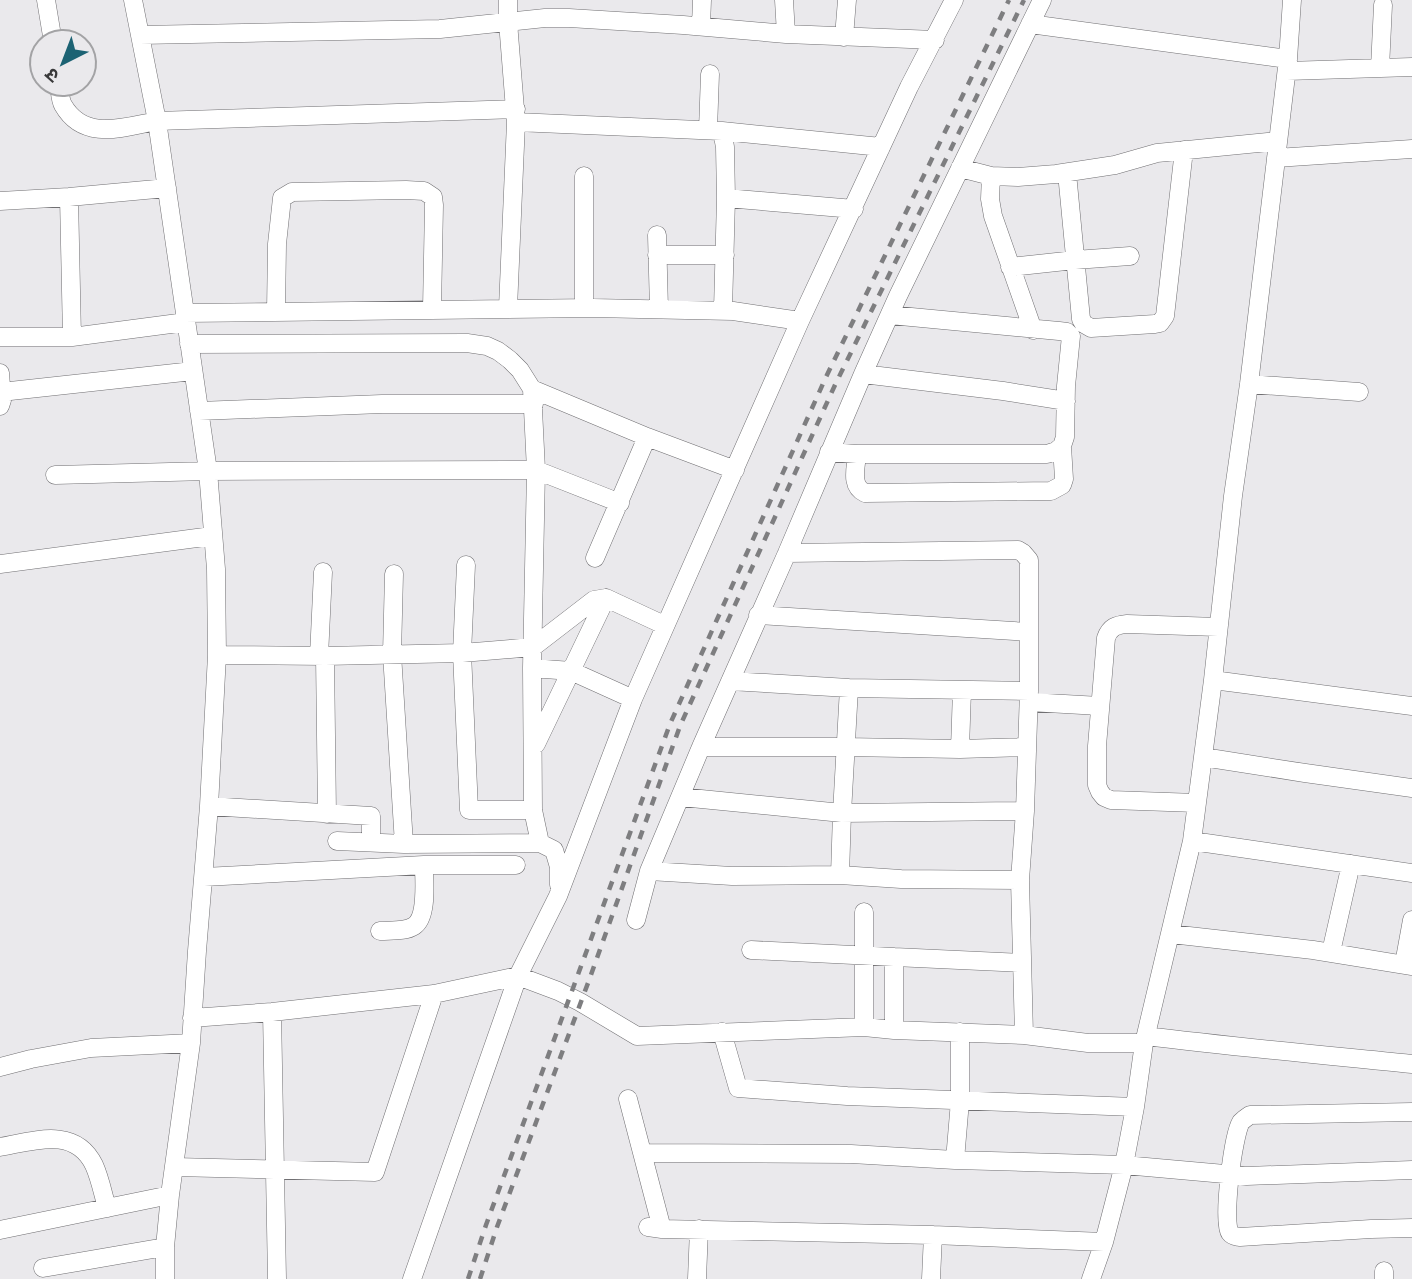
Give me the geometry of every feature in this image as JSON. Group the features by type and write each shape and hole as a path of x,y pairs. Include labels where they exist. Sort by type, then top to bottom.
{"street":[{"path":"46,0 50,28"},
{"path":"133,0 157,121 190,344 208,471 216,569 217,655 204,877 191,1043 170,1195 165,1279"},
{"path":"508,0 516,115 508,308"},
{"path":"701,26 702,0"},
{"path":"784,0 786,34"},
{"path":"844,37 848,0"},
{"path":"412,1279 518,976 558,896 664,625 800,321 909,88 954,0"},
{"path":"636,920 649,871 863,374 1042,0"},
{"path":"1091,1279 1104,1242 1124,1165 1145,1040 1192,841 1277,150 1292,0"},
{"path":"1380,68 1383,5"},
{"path":"140,35 439,29 569,18 786,34 935,40"},
{"path":"1030,24 1287,65 1412,67"},
{"path":"710,74 715,131 725,152 723,310"},
{"path":"61,98 62,104 75,120 94,130 157,121 516,115 881,147"},
{"path":"960,167 990,176 1018,177 1099,168 1157,153 1184,150 1412,149"},
{"path":"1067,173 1081,319 1091,328 1146,326 1160,323 1165,316 1184,150"},
{"path":"584,176 584,308"},
{"path":"990,176 991,208 1032,330"},
{"path":"0,201 167,188"},
{"path":"276,312 277,244 282,198 292,192 382,190 424,191 433,197 432,309"},
{"path":"69,197 72,337"},
{"path":"726,198 854,209"},
{"path":"657,234 659,309"},
{"path":"657,255 725,255"},
{"path":"1010,267 1130,256"},
{"path":"0,337 72,337 186,318 276,312 508,308 723,310 800,321"},
{"path":"857,454 856,485 865,493 1051,491 1062,485 1064,479 1062,446 1065,438 1071,336 1067,332 890,315"},
{"path":"190,344 467,343 498,351 520,370 533,397 536,470 532,668 533,810 540,843"},
{"path":"0,373 1,399 193,371"},
{"path":"863,374 1066,401"},
{"path":"1249,384 1359,392"},
{"path":"199,411 533,397 735,470"},
{"path":"595,558 647,437"},
{"path":"830,452 1047,454 1056,452 1062,446"},
{"path":"55,475 208,471 536,470 620,503"},
{"path":"0,564 212,536"},
{"path":"787,553 1018,550 1029,560 1029,696 1020,880 1024,1035"},
{"path":"466,565 462,653 469,810 533,810"},
{"path":"324,572 322,656 327,814"},
{"path":"394,574 392,654 404,844"},
{"path":"217,655 462,653 533,647 594,600 606,598 664,625"},
{"path":"533,750 606,598"},
{"path":"758,615 1029,632"},
{"path":"1197,803 1111,800 1100,792 1097,785 1097,746 1106,638 1113,626 1127,624 1218,627"},
{"path":"532,668 570,671 633,699"},
{"path":"1213,680 1412,706"},
{"path":"730,681 849,688 962,690 1100,706"},
{"path":"840,875 849,688"},
{"path":"960,749 962,690"},
{"path":"701,747 1026,747"},
{"path":"1203,757 1412,788"},
{"path":"681,797 842,813 1025,811"},
{"path":"209,806 371,816 371,842"},
{"path":"337,841 404,844 540,843 554,850 559,867 558,896"},
{"path":"1192,841 1412,873"},
{"path":"1331,953 1351,863"},
{"path":"204,877 424,865 516,865"},
{"path":"380,931 403,929 419,921 424,909 424,865"},
{"path":"649,871 732,876 840,875 901,879 1020,880"},
{"path":"863,1027 864,912"},
{"path":"1171,933 1408,965 1412,920"},
{"path":"751,950 1022,962"},
{"path":"894,957 894,1030"},
{"path":"192,1018 434,994 518,976 558,991 637,1035 863,1027 1024,1035 1088,1043 1145,1040 1358,1057 1412,1064"},
{"path":"174,1167 375,1172 434,994"},
{"path":"272,1012 277,1279"},
{"path":"722,1032 738,1087 847,1096 1135,1107"},
{"path":"955,1160 960,1101 960,1032"},
{"path":"0,1067 91,1048 191,1043"},
{"path":"628,1099 643,1153 655,1228 1104,1242"},
{"path":"1412,1112 1250,1115 1242,1120 1238,1129 1230,1174 1227,1223 1229,1232 1240,1237 1412,1228"},
{"path":"0,1147 50,1138 69,1140 83,1150 94,1165 107,1208"},
{"path":"643,1153 850,1154 1124,1165 1263,1176 1412,1170"},
{"path":"0,1230 170,1195"},
{"path":"697,1279 699,1229"},
{"path":"931,1279 933,1235"},
{"path":"43,1268 165,1247"}],"railway":[{"path":"468,1279 670,724 826,377 1009,0"},
{"path":"480,1279 680,726 835,385 1024,0"}]}
